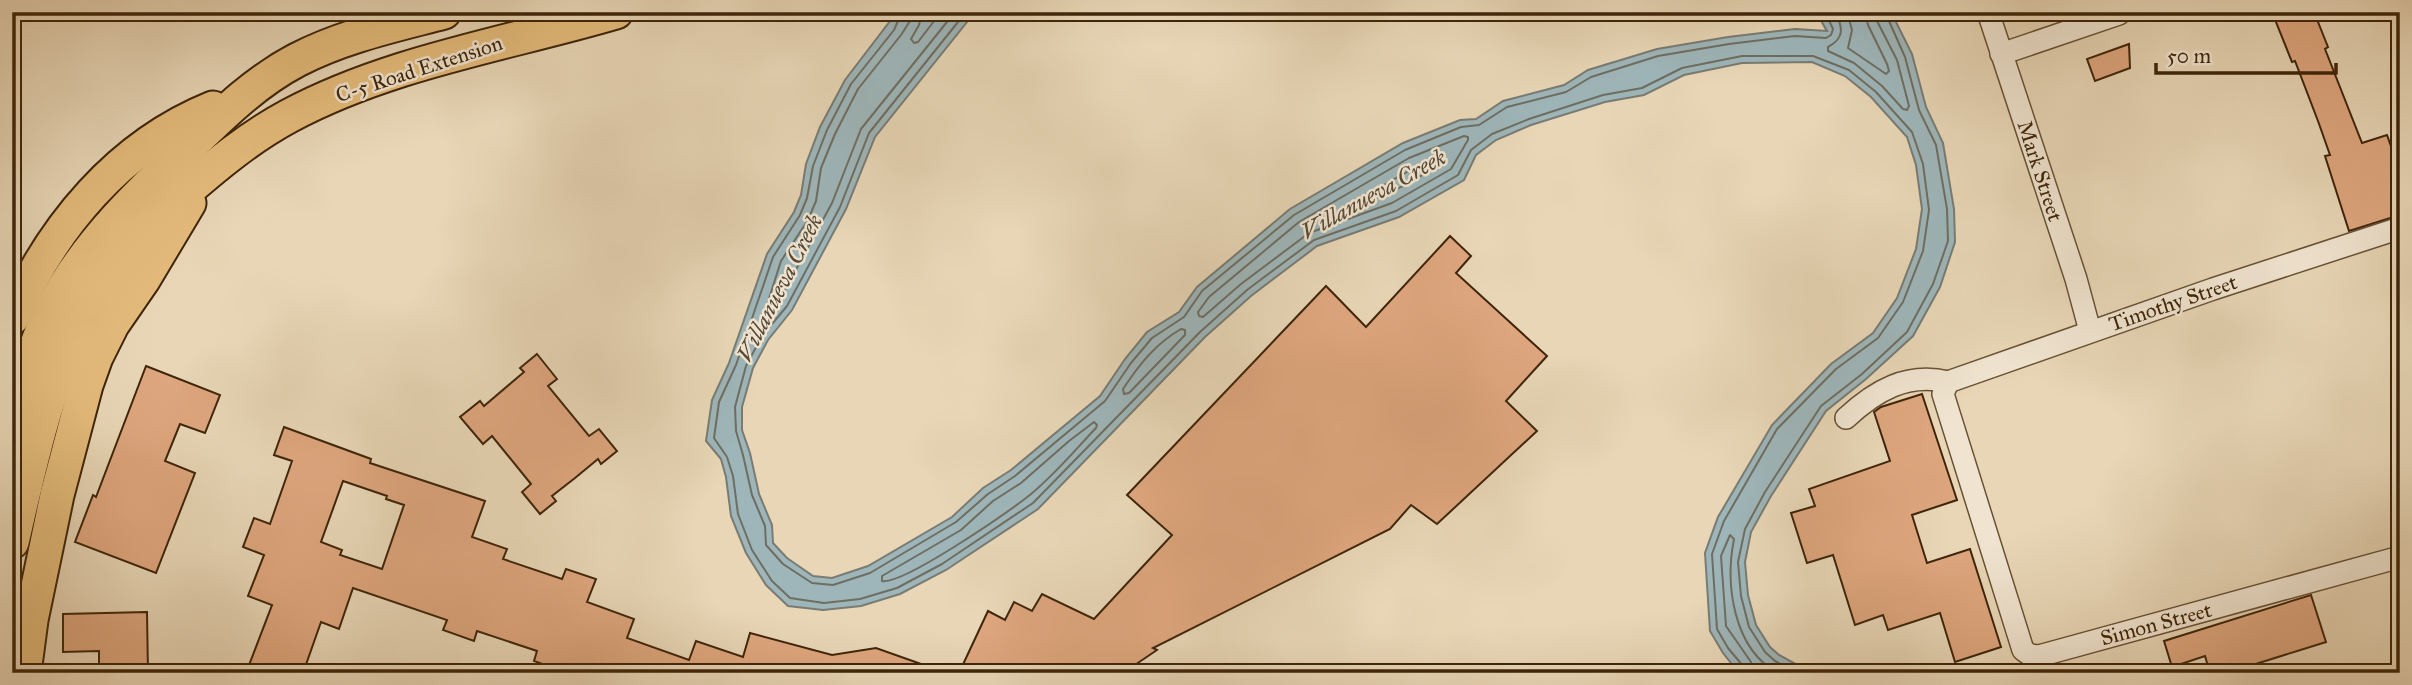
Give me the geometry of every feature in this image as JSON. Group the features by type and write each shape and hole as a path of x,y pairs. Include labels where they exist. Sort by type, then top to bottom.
{"main road":[{"name":"C-5 Road Extension","path":"12,542 39,436 64,357 80,320 97,264 124,209 242,97 287,66 324,48 444,12"},
{"name":"C-5 Road Extension","path":"12,422 53,307 97,264 149,225 233,153 289,116 359,85 616,12"},
{"path":"12,318 38,267 60,233 88,196 120,164 188,119 242,97"},
{"path":"24,673 31,620 57,495 96,357 112,325 143,280 206,174"}],"street":[{"name":"Mark Street","path":"1988,12 2076,279 2090,331"},
{"path":"2001,54 2119,14"},
{"name":"Timothy Street","path":"1948,382 2090,331 2400,228"},
{"path":"1846,418 1882,389 1904,381 1934,379 1948,382"},
{"name":"Simon Street","path":"1948,382 1943,394 2023,650 2030,656 2039,656 2400,557"}],"water":[{"name":"Villanueva Creek","path":"897,12 975,12 875,137 846,209 792,310 768,340 753,368 742,407 742,430 759,494 772,525 773,543 787,558 813,576 832,578 868,566 952,517 983,488 1011,470 1100,396 1147,332 1179,312 1197,287 1290,209 1403,143 1460,120 1476,119 1503,101 1564,85 1588,70 1657,49 1795,29 1827,31 1816,12 1891,12 1912,54 1926,107 1943,143 1954,209 1955,242 1940,287 1913,336 1826,411 1751,532 1745,562 1748,595 1756,625 1770,647 1779,655 1812,673 1739,673 1710,631 1705,553 1718,517 1772,425 1831,364 1873,333 1897,298 1916,249 1922,209 1916,165 1907,137 1871,97 1845,76 1812,62 1742,63 1684,75 1644,95 1605,102 1531,125 1496,140 1476,155 1464,180 1399,217 1317,246 1251,296 1205,337 1038,509 946,570 900,594 861,606 823,610 788,606 766,585 746,553 731,516 721,459 706,441 712,400 729,363 767,254 794,212 801,195 806,164 820,127 845,80"}],"building":[{"path":"2272,12 2314,12 2328,47 2325,49 2362,143 2387,135 2400,172 2400,215 2349,231 2325,156 2330,155 2295,61 2292,62"},
{"path":"2129,44 2130,68 2095,81 2087,59"},
{"path":"1450,236 1471,256 1456,273 1547,356 1506,401 1537,431 1437,524 1411,505 1390,529 1153,648 1157,650 1123,673 959,673 988,611 1005,620 1014,602 1032,611 1042,594 1094,619 1172,535 1127,495 1326,286 1366,327"},
{"path":"537,354 557,379 548,386 589,436 599,429 617,451 601,464 598,459 552,496 556,501 540,514 522,492 531,484 492,436 483,444 460,417 480,401 484,406 524,372 520,368"},
{"path":"146,366 220,395 205,433 180,424 165,461 195,473 156,573 75,542 93,495 96,497"},
{"path":"1922,394 1957,500 1912,515 1927,563 1970,549 2001,647 1955,662 1940,613 1888,630 1883,615 1855,625 1833,555 1807,563 1791,513 1815,506 1809,489 1890,461 1874,412 1881,407"},
{"path":"284,427 371,459 370,463 485,501 472,537 507,549 503,559 562,579 566,569 596,579 587,602 634,619 627,638 689,660 696,641 743,657 750,633 832,655 876,648 938,670 938,673 567,673 534,661 537,651 477,631 474,641 443,630 447,620 353,588 339,629 321,622 303,673 246,673 272,605 248,596 264,555 243,547 254,518 270,524 292,461 274,455","holes":["343,481 387,496 386,499 404,505 382,569 340,555 342,550 321,542"]},
{"path":"2311,595 2326,642 2227,673 2210,673 2205,656 2172,667 2164,641"},
{"path":"147,612 148,673 99,673 99,651 63,652 63,614"}]}
